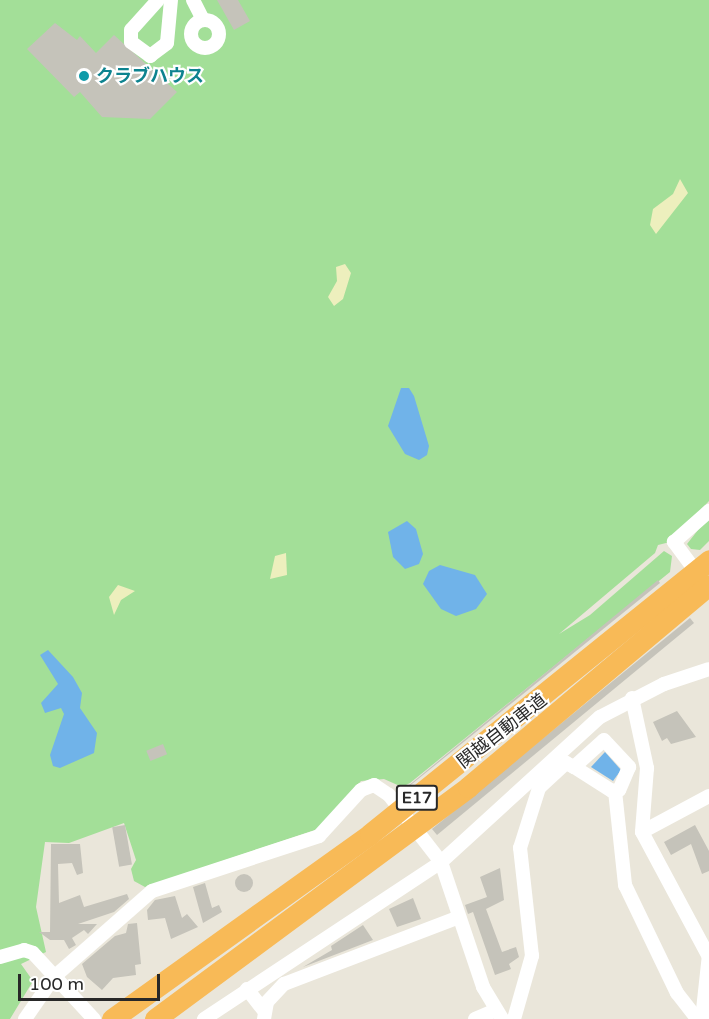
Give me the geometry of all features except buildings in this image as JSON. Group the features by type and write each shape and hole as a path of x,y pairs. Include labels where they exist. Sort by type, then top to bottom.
{"highway":[{"name":"関越自動車道","path":"112,1019 380,827 709,560"},
{"name":"関越自動車道","path":"155,1019 459,794 709,587"}],"street":[{"path":"158,0 131,30 131,42 150,56 167,43 171,0"},
{"path":"193,0 203,20"},
{"path":"709,511 674,542 676,549 709,587"},
{"path":"204,1019 441,862 579,734 633,698 709,669"},
{"path":"633,698 647,768 642,832 709,956 695,1018"},
{"path":"574,767 604,740 630,767 615,791 625,885 677,993 695,1018"},
{"path":"514,1019 532,956 520,848 539,788 566,763 615,791"},
{"path":"25,1019 54,977 152,891 319,836 366,787 379,786 389,795 441,862 483,987 499,1015 475,1019"},
{"path":"642,832 709,796"},
{"path":"264,1015 273,991 285,984 459,917"},
{"path":"0,957 33,953 94,1019"},
{"path":"247,989 264,1015"}],"green space":[{"path":"0,0 709,0 709,501 670,542 658,545 655,553 559,634 590,615 664,551 672,556 670,572 410,783 402,787 384,779 361,781 318,829 145,887 134,881 131,869 136,860 124,823 69,843 45,842 36,907 46,952 21,964 33,981 10,1019 0,1019"},
{"path":"709,516 709,541 700,550 691,549 687,544"}],"sand":[{"path":"680,179 688,193 656,234 650,225 653,209 673,194"},
{"path":"345,264 351,273 343,299 334,306 328,297 337,281 336,267"},
{"path":"286,553 287,575 270,579 275,556"},
{"path":"118,585 135,591 121,600 114,615 109,597"}],"water":[{"path":"401,388 409,388 414,396 429,446 427,455 419,460 405,454 388,426"},
{"path":"407,521 416,529 423,554 419,564 405,569 393,557 388,532"},
{"path":"440,565 475,575 487,594 476,609 456,616 441,609 423,584 429,571"},
{"path":"48,650 73,677 82,693 80,708 97,733 94,753 60,768 53,766 50,755 64,714 61,708 45,713 41,703 58,684 40,655"},
{"path":"605,752 621,770 613,781 591,767"}],"place":[{"name":"クラブハウス","path":"84,76"}]}
